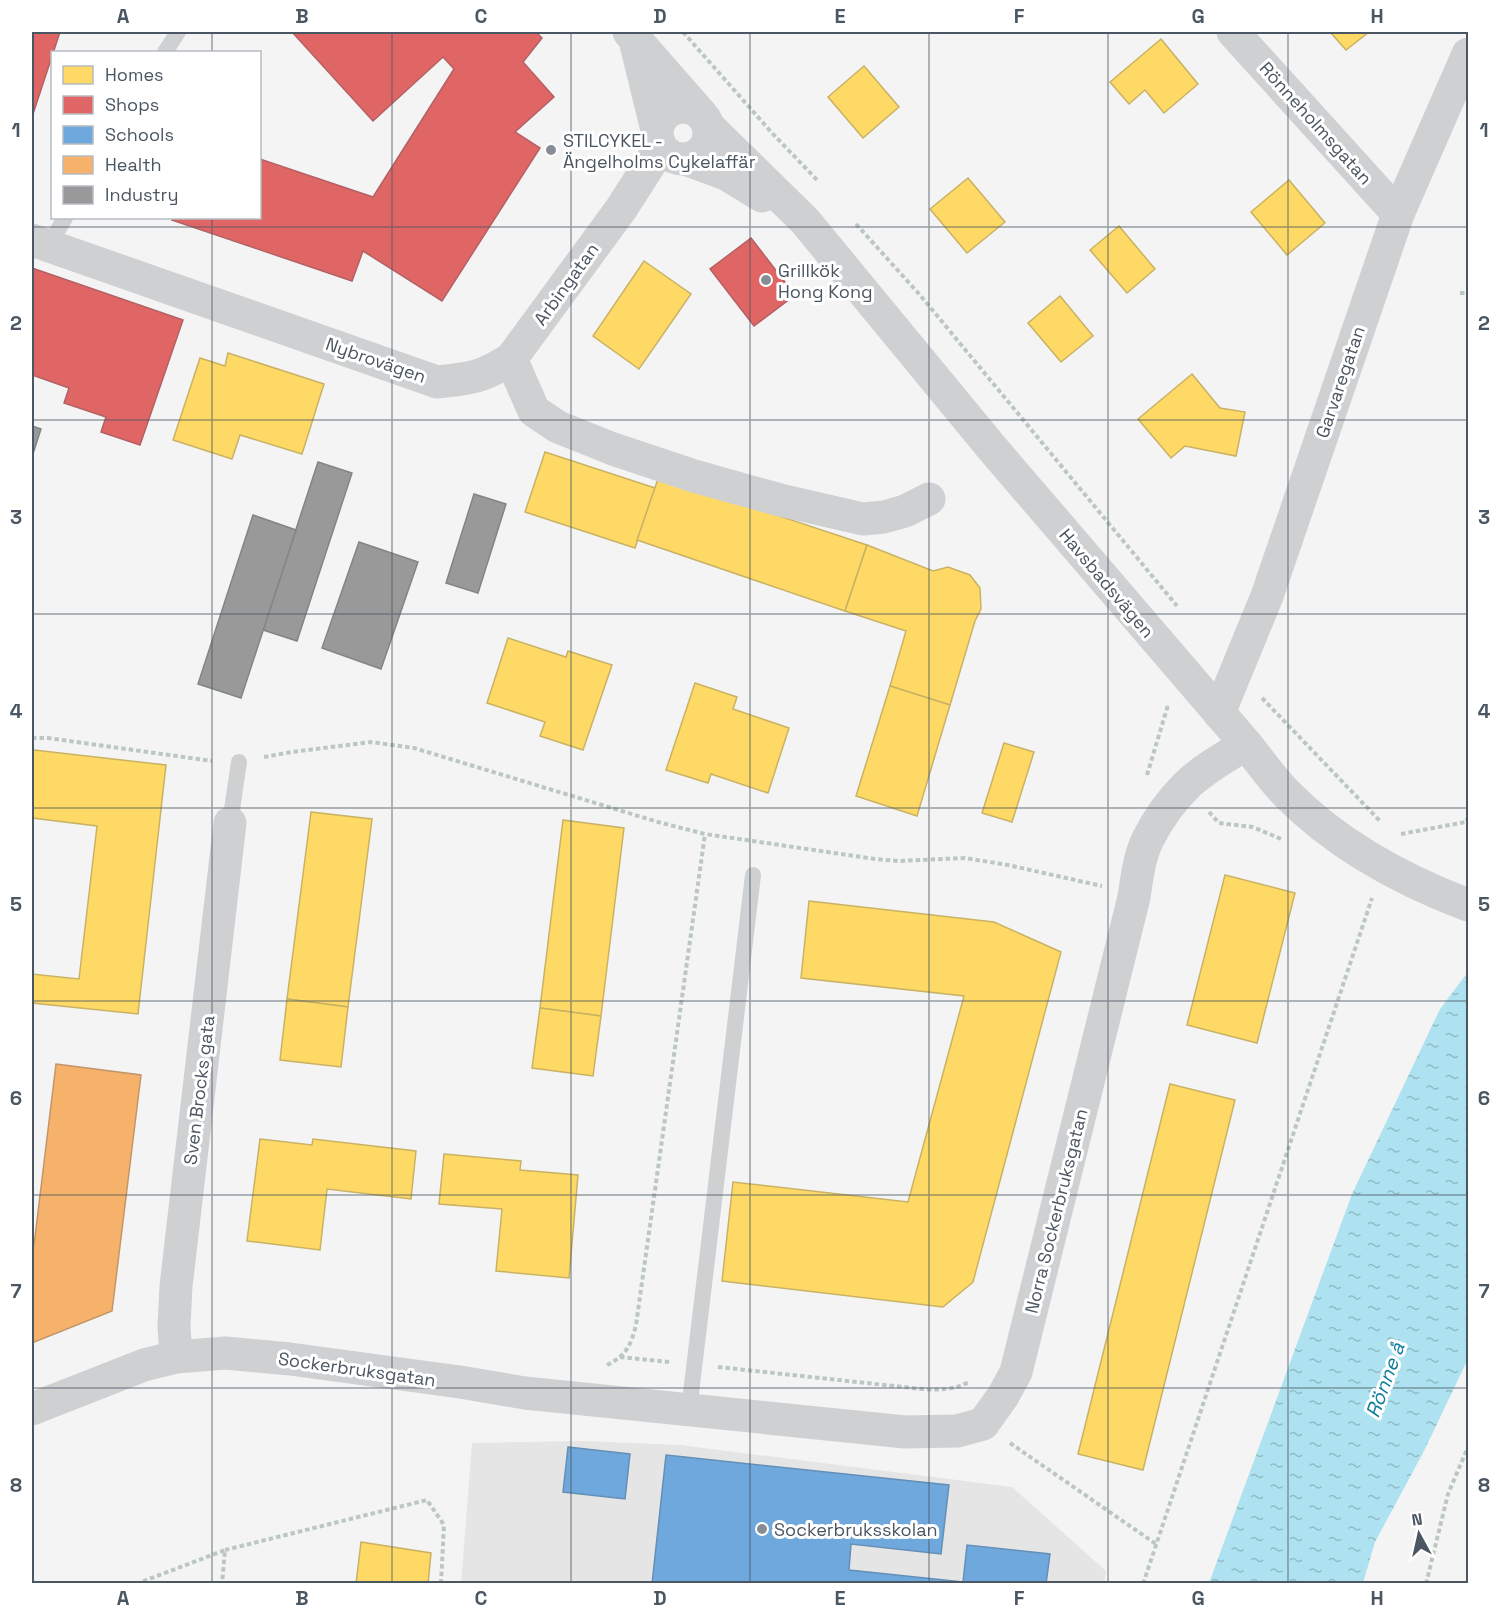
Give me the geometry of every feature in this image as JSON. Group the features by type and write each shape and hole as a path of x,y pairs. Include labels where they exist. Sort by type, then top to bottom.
{"street":[{"name":"Rönneholmsgatan","path":"1233,32 1398,214"},
{"name":"Havsbadsvägen","path":"631,35 704,120 805,221 992,448 1286,793 1336,837 1381,865 1458,902"},
{"name":"Havsbadsvägen","path":"631,35 669,147 726,174 805,221"},
{"name":"Garvaregatan","path":"1219,713 1267,596 1398,214 1468,54"},
{"path":"685,107 693,109 704,120 709,138 704,148 696,155 669,147 660,120 666,113 675,108 685,107"},
{"name":"Arbingatan","path":"511,359 621,209 653,159 669,147"},
{"name":"Nybrovägen","path":"48,234 437,382 476,377 495,370 511,359"},
{"path":"511,359 534,411 558,427 613,449 694,476 769,497 863,519 884,517 905,511 929,499"},
{"name":"Norra Sockerbruksgatan","path":"983,1424 1003,1396 1016,1372 1147,840 1163,814 1186,786 1215,763 1246,744"},
{"name":"Sven Brocks gata","path":"176,1357 174,1326 176,1286 230,823"},
{"name":"Sockerbruksgatan","path":"32,1410 144,1365 176,1357 225,1353 290,1359 525,1393 689,1410"},
{"path":"689,1410 906,1432 957,1431 983,1424"}],"lane":[{"path":"166,51 178,32"},
{"path":"230,823 239,762"},
{"path":"689,1410 753,875"}],"path":[{"path":"683,32 819,183"},
{"path":"850,218 920,296 1183,613"},
{"path":"1460,293 1468,293"},
{"path":"1237,672 1386,827"},
{"path":"1146,776 1171,696"},
{"path":"32,738 48,738 226,762 371,742 414,748 658,822 705,834 875,859 898,861 965,858 1113,888 1134,897"},
{"path":"1153,754 1220,823 1253,827 1278,837 1288,844"},
{"path":"1394,836 1466,822 1468,818"},
{"path":"602,1367 620,1358 630,1344 636,1324 705,834"},
{"path":"1143,1584 1373,896"},
{"path":"620,1358 922,1389 945,1390 959,1387 972,1380"},
{"path":"983,1424 1156,1544"},
{"path":"1426,1584 1448,1494 1468,1447"},
{"path":"136,1584 225,1550 427,1500 444,1525 441,1584"},
{"path":"222,1584 225,1550"}],"shaded area":[{"name":"Sockerbruksskolan","path":"583,1441 680,1445 1012,1487 1106,1571 1104,1584 461,1584 472,1443"}],"water":[{"name":"Rönne å","path":"1468,972 1468,1359 1424,1451 1375,1542 1363,1583 1209,1583 1352,1194 1440,1009"}],"building: Homes":[{"path":"1330,32 1369,32 1346,50"},
{"path":"1161,39 1198,84 1164,113 1145,90 1129,104 1110,82"},
{"path":"864,66 899,107 863,138 828,97"},
{"path":"968,178 1005,222 967,253 930,209"},
{"path":"1289,180 1325,223 1287,255 1251,212"},
{"path":"1119,226 1155,269 1127,293 1090,250"},
{"path":"644,261 691,294 639,369 593,336"},
{"path":"1060,296 1093,336 1061,362 1028,323"},
{"path":"228,353 324,384 302,454 240,435 232,459 173,440 200,358 225,366"},
{"path":"1192,374 1220,408 1245,412 1236,456 1185,446 1171,458 1138,419"},
{"path":"545,452 655,488 635,548 525,512"},
{"path":"659,476 867,545 845,611 637,540"},
{"path":"867,545 933,571 948,567 970,575 980,588 981,609 975,621 950,705 890,686 906,631 845,611"},
{"path":"508,638 566,657 568,651 612,665 583,750 540,736 545,722 487,703"},
{"path":"695,683 737,697 733,709 789,728 768,793 711,774 708,783 666,770"},
{"path":"890,686 950,705 917,816 856,796"},
{"path":"1004,743 1034,752 1012,822 982,813"},
{"path":"32,751 166,765 138,1014 32,1003 32,974 79,979 97,826 32,818"},
{"path":"311,812 372,819 348,1007 287,999"},
{"path":"563,820 624,828 601,1016 540,1008"},
{"path":"1225,875 1295,893 1257,1043 1187,1025"},
{"path":"809,901 994,922 1061,952 973,1282 943,1307 722,1281 733,1182 908,1202 964,996 801,978"},
{"path":"287,999 348,1007 341,1067 280,1060"},
{"path":"540,1008 601,1016 593,1076 532,1068"},
{"path":"1170,1084 1235,1100 1143,1470 1078,1454"},
{"path":"260,1139 312,1145 313,1139 416,1151 411,1199 327,1189 320,1250 247,1241"},
{"path":"444,1154 521,1161 520,1170 578,1175 569,1278 496,1271 502,1209 439,1204"},
{"path":"361,1542 431,1553 428,1584 356,1584"}],"building: Shops":[{"path":"32,32 60,32 54,51 51,51 51,59 32,117"},
{"path":"292,32 536,32 542,38 523,62 554,97 515,132 540,148 442,301 363,251 352,281 172,220 261,219 261,159 373,197 454,69 443,57 373,121"},
{"path":"751,238 795,295 754,326 710,269"},
{"path":"32,268 183,320 140,445 101,432 106,417 64,403 69,388 32,375"}],"building: Schools":[{"path":"568,1447 630,1454 625,1499 563,1492"},
{"path":"666,1455 949,1485 941,1554 851,1544 849,1570 963,1582 967,1545 1050,1554 1046,1584 652,1584"}],"building: Health":[{"path":"56,1064 141,1075 112,1311 32,1343 32,1246 34,1245"}],"building: Industry":[{"path":"32,426 41,429 32,457"},
{"path":"318,462 352,473 297,641 263,630"},
{"path":"474,494 506,504 478,593 446,583"},
{"path":"253,515 296,530 241,698 198,684"},
{"path":"359,542 418,562 381,669 322,648"}],"place":[{"name":"STILCYKEL - Ängelholms Cykelaffär","path":"551,150"},
{"name":"Grillkök Hong Kong","path":"766,280"},
{"name":"Sockerbruksskolan","path":"762,1529"}]}
